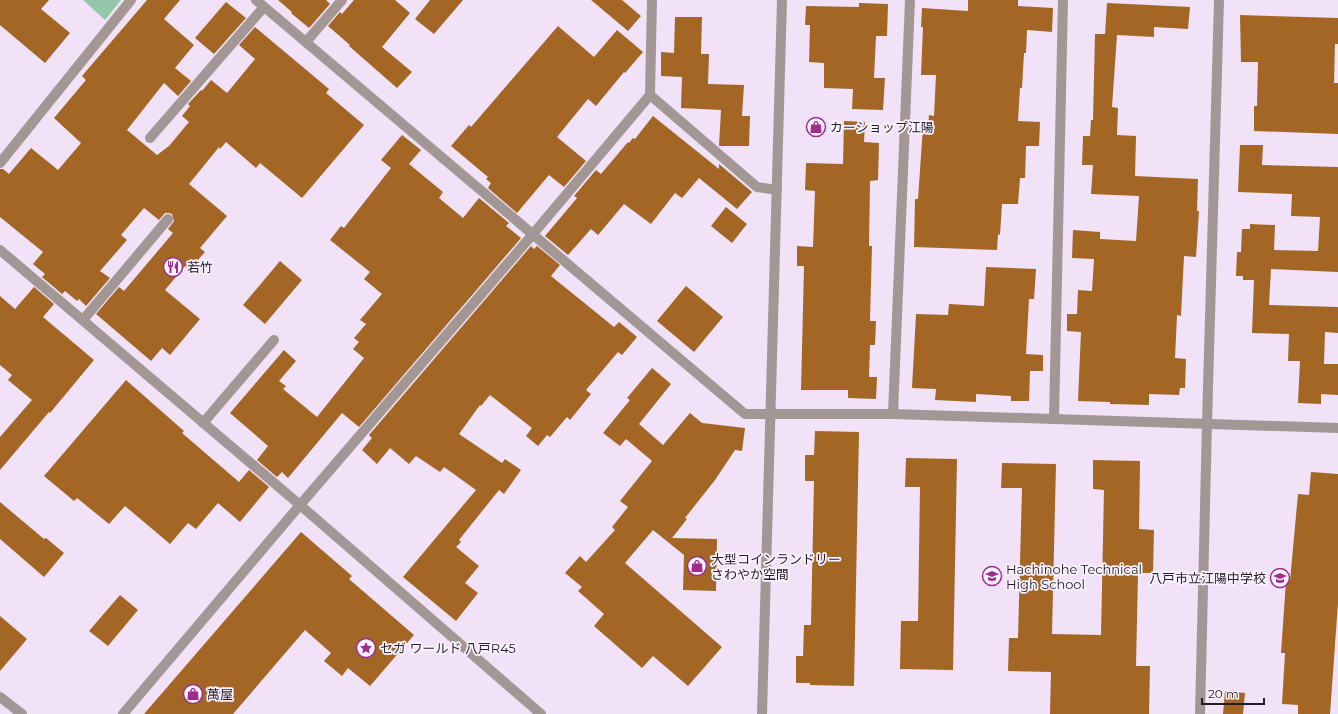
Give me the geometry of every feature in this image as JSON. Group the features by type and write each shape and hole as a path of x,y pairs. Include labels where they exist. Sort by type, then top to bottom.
{"street":[{"path":"0,164 131,0"},
{"path":"306,42 342,0"},
{"path":"123,714 650,95 652,0"},
{"path":"762,714 769,414 782,0"},
{"path":"893,414 910,0"},
{"path":"1054,419 1062,0"},
{"path":"1200,714 1219,0"},
{"path":"150,138 260,3 745,414 893,414 1338,428"},
{"path":"650,95 758,187 777,190"},
{"path":"83,320 168,218"},
{"path":"0,250 300,505 541,714"},
{"path":"203,423 274,340"},
{"path":"0,697 22,714"}],"green space":[{"path":"83,0 121,0 105,20"}],"building":[{"path":"0,0 49,0 41,9 70,33 45,63 0,25"},
{"path":"147,0 180,0 164,19 194,45 175,68 191,81 178,96 164,83 127,130 157,155 169,146 189,122 182,116 190,106 188,104 211,80 227,93 255,59 239,45 255,27 329,89 326,93 364,125 302,198 260,163 256,168 226,142 220,149 219,147 189,184 227,216 200,248 205,252 189,270 185,266 165,290 200,319 170,355 162,348 151,361 96,314 119,287 124,291 173,233 168,229 174,221 172,214 165,213 159,220 144,208 121,235 127,240 100,271 110,278 86,306 79,299 77,301 65,291 62,294 42,277 45,274 33,264 43,252 0,217 0,169 3,169 9,174 31,148 58,170 81,143 54,118 86,80 82,76"},
{"path":"278,0 326,0 330,4 309,28"},
{"path":"354,0 395,0 410,13 382,47 412,72 397,88 328,26 340,12 342,14"},
{"path":"430,0 463,0 434,34 415,19"},
{"path":"591,0 622,0 641,16 628,31"},
{"path":"968,0 1018,0 1018,6 1053,8 1052,32 1027,30 1022,88 1020,88 1018,121 1040,122 1039,146 1026,146 1025,178 1020,178 1018,204 1002,204 1000,235 998,234 997,250 914,247 915,199 918,199 923,127 928,127 929,115 934,116 936,75 921,75 923,27 921,27 922,8 968,11"},
{"path":"226,2 246,18 214,54 195,38"},
{"path":"859,3 888,4 887,36 876,36 874,78 885,78 883,110 852,109 853,89 824,88 824,63 809,62 810,25 805,25 806,6 859,7"},
{"path":"1107,3 1190,7 1188,29 1154,27 1154,37 1117,35 1112,107 1118,108 1117,135 1136,136 1135,176 1198,179 1197,211 1199,211 1196,257 1184,256 1181,316 1177,315 1175,358 1186,359 1185,388 1180,388 1179,395 1149,394 1149,405 1078,401 1081,332 1067,331 1067,314 1077,314 1078,290 1092,291 1094,259 1072,258 1073,230 1100,232 1100,239 1136,241 1139,196 1091,194 1093,165 1082,165 1083,136 1090,136 1091,120 1093,120 1095,34 1105,34"},
{"path":"1240,15 1338,18 1338,44 1335,44 1334,83 1338,83 1338,134 1254,131 1254,106 1257,106 1258,62 1241,62"},
{"path":"675,17 702,17 701,54 709,54 708,84 744,85 742,116 750,116 749,146 719,146 721,110 681,108 682,77 661,76 661,52 674,53"},
{"path":"558,26 594,57 617,30 643,52 625,73 624,72 596,106 588,99 557,137 586,161 564,187 549,175 517,213 488,188 491,183 486,179 488,177 451,146 469,125 471,127"},
{"path":"653,116 719,169 719,164 752,192 737,209 699,178 682,198 675,193 651,224 624,204 598,235 591,229 568,255 545,236 577,198 574,196 596,170 601,174 628,142 629,143 633,138 635,139"},
{"path":"844,121 865,122 864,142 879,143 878,180 870,181 869,246 872,246 870,321 876,321 875,345 870,345 869,377 877,377 876,399 848,398 848,390 801,390 804,266 797,266 797,246 813,247 815,191 805,190 806,163 843,164"},
{"path":"402,135 421,150 409,164 443,192 439,198 463,218 479,198 509,223 506,226 521,238 359,427 342,413 288,478 282,472 277,477 257,460 268,446 230,413 284,350 296,361 279,381 286,386 283,389 317,417 364,358 353,349 359,342 354,338 366,324 360,320 382,294 364,279 370,272 330,240 341,226 344,228 391,168 381,160"},
{"path":"1240,145 1263,145 1262,165 1338,167 1338,272 1271,269 1269,305 1338,307 1338,333 1325,332 1324,364 1338,364 1338,395 1321,394 1321,404 1298,403 1300,361 1288,361 1289,334 1252,333 1254,280 1243,280 1243,276 1236,276 1237,252 1241,252 1242,229 1250,229 1250,224 1275,225 1274,250 1318,251 1320,217 1291,216 1292,194 1238,192"},
{"path":"726,207 747,224 732,243 711,226"},
{"path":"531,246 534,249 537,246 560,265 551,276 614,327 619,322 637,337 622,355 618,352 586,390 591,394 570,420 567,417 550,437 547,435 538,446 526,436 532,428 490,395 481,406 480,405 459,434 502,463 505,459 521,470 504,494 499,490 459,540 461,542 456,547 479,566 465,583 478,593 456,621 403,577 476,490 444,467 440,472 416,456 409,464 390,448 377,464 362,450 372,438 369,435"},
{"path":"280,261 302,280 265,324 243,305"},
{"path":"986,267 1036,269 1034,299 1029,299 1026,354 1043,355 1043,371 1030,371 1029,401 1011,401 1011,396 976,394 976,402 935,400 936,389 912,388 916,314 948,315 949,304 984,306"},
{"path":"686,286 723,317 694,352 657,321"},
{"path":"34,287 54,304 43,317 94,360 0,470 0,437 32,400 8,380 12,375 0,365 0,296 15,309"},
{"path":"652,368 671,384 639,424 663,445 690,413 702,423 745,428 742,451 735,450 715,480 685,518 687,519 672,538 717,539 716,591 683,590 684,555 653,530 625,563 722,647 688,686 653,656 642,668 594,626 604,614 578,591 582,587 565,573 580,556 586,562 615,530 612,527 628,507 620,501 652,461 626,439 620,446 603,433 630,400 627,398"},
{"path":"126,380 184,431 182,433 239,482 249,470 269,487 240,522 218,503 196,529 188,523 170,544 125,506 109,524 77,498 74,501 44,476"},
{"path":"815,431 859,432 854,686 810,685 810,683 796,683 796,656 803,656 804,625 811,625 814,481 805,481 805,455 814,455"},
{"path":"906,458 957,459 953,670 900,669 901,621 918,621 920,487 905,487"},
{"path":"1093,460 1140,461 1139,529 1154,530 1153,573 1138,573 1136,666 1150,666 1149,714 1050,714 1051,672 1008,671 1009,638 1018,638 1022,488 1001,488 1002,463 1056,464 1052,634 1101,635 1104,490 1093,489"},
{"path":"1311,472 1338,474 1338,603 1330,714 1298,714 1298,705 1282,704 1285,653 1281,653 1286,581 1290,581 1298,494 1309,495"},
{"path":"0,502 44,539 46,538 64,553 44,577 0,539"},
{"path":"301,532 352,576 349,579 414,635 370,686 348,668 342,676 324,661 331,653 305,630 233,714 144,714"},
{"path":"120,595 138,610 108,646 89,631"},
{"path":"0,616 27,639 0,671"},
{"path":"1225,691 1245,693 1243,714 1223,714"}],"place":[{"name":"カーショップ江陽","path":"816,127"},
{"name":"若竹","path":"173,267"},
{"name":"大型コインランドリー さわやか空間","path":"697,566"},
{"name":"Hachinohe Technical High School","path":"992,576"},
{"name":"八戸市立江陽中学校","path":"1280,578"},
{"name":"セガ ワールド 八戸R45","path":"366,648"},
{"name":"萬屋","path":"193,694"}]}
